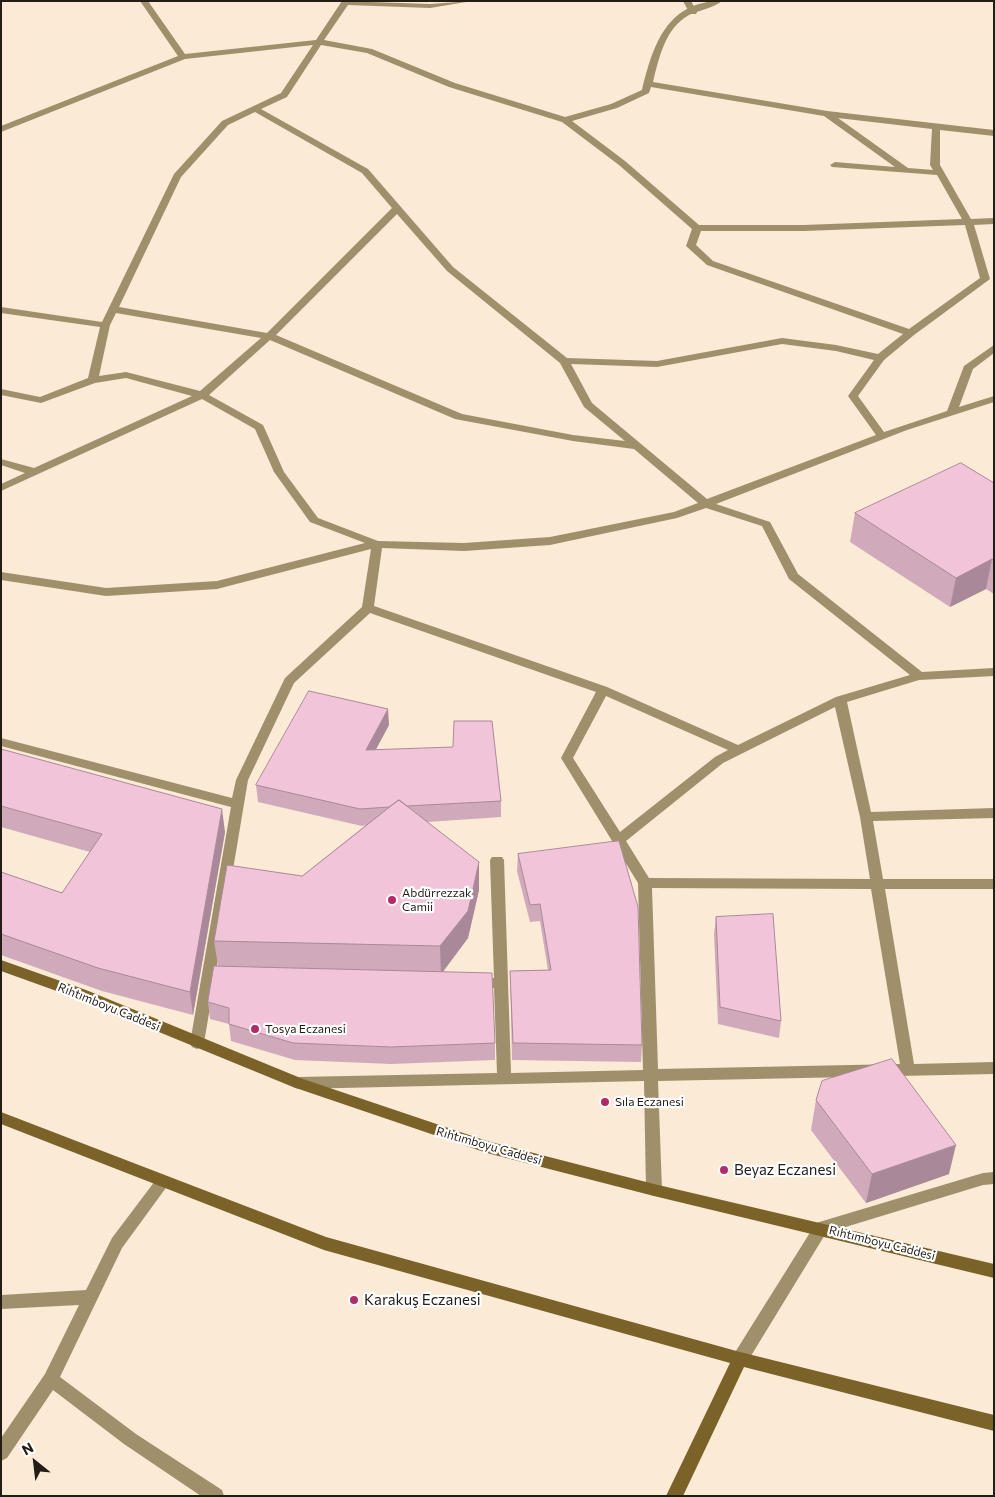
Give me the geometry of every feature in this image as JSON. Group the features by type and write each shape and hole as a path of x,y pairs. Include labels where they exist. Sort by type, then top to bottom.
{"street":[{"path":"144,1 183,57"},
{"path":"93,380 105,325 177,176 225,123 284,95 346,2 430,6 468,1"},
{"path":"687,1 693,12"},
{"path":"564,120 614,106 646,91 666,35 679,18 718,1"},
{"path":"1,129 183,57 319,42 369,51 452,85 564,120 622,163 697,228 804,228 994,221"},
{"path":"648,84 827,114 936,128 994,133"},
{"path":"255,108 365,171 450,269 564,361 588,405 706,504 766,524 793,576 919,676"},
{"path":"827,114 905,170"},
{"path":"882,436 853,396 880,358 910,333 985,279 969,223 935,165 936,128"},
{"path":"835,166 940,173"},
{"path":"1,488 202,395 270,336 398,209"},
{"path":"697,228 691,246 710,263 910,333"},
{"path":"112,309 270,336 459,417 573,438 636,446"},
{"path":"1,310 105,325"},
{"path":"564,361 657,364 782,341 836,348 880,358"},
{"path":"951,413 968,368 994,348"},
{"path":"1,392 41,400 93,380 126,375 202,395 259,427 279,472 314,520 377,544"},
{"path":"1,576 106,592 217,585 377,544 464,547 550,542 677,515 882,436 994,399"},
{"path":"1,462 35,472"},
{"path":"196,1043 213,975 242,780 289,681 368,608 377,544"},
{"path":"368,608 602,690 738,750"},
{"path":"618,840 719,760 840,700 919,676 994,672"},
{"path":"602,690 567,758 645,883 654,1190"},
{"path":"840,700 866,817 908,1070"},
{"path":"1,742 237,804"},
{"path":"866,817 994,813"},
{"path":"497,860 504,1078"},
{"path":"645,883 994,884"},
{"name":"Rıhtımboyu Caddesi","path":"1,965 81,994 196,1043 298,1083 487,1147 654,1190 821,1228 994,1271"},
{"path":"463,982 502,983"},
{"path":"298,1083 994,1068"},
{"path":"1,1118 324,1243 740,1359 994,1423"},
{"path":"674,1496 740,1359 821,1228 982,1179 994,1178"},
{"path":"1,1453 51,1379 117,1243 163,1181"},
{"path":"1,1302 90,1297"},
{"path":"51,1379 130,1438 216,1496"}],"building":[{"path":"961,463 994,483 994,560 992,559 956,578 855,513"},
{"path":"309,691 388,709 366,750 453,747 454,721 492,721 501,801 407,806 399,800 389,807 360,809 256,785"},
{"path":"1,749 222,809 190,992 98,968 1,934 1,872 62,893 102,834 1,806"},
{"path":"399,800 479,862 468,911 440,946 214,941 227,865 302,876"},
{"path":"619,841 638,907 642,1045 513,1043 510,971 551,970 540,904 530,905 518,854"},
{"path":"773,914 781,1021 720,1007 716,917"},
{"path":"214,966 492,973 495,1043 391,1047 293,1043 229,1024 229,1008 208,1002"},
{"path":"892,1059 956,1145 872,1174 816,1100 822,1081"}],"place":[{"name":"Abdürrezzak Camii","path":"392,900"},
{"name":"Tosya Eczanesi","path":"255,1029"},
{"name":"Sıla Eczanesi","path":"605,1102"},
{"name":"Beyaz Eczanesi","path":"724,1170"},
{"name":"Karakuş Eczanesi","path":"354,1300"}]}
